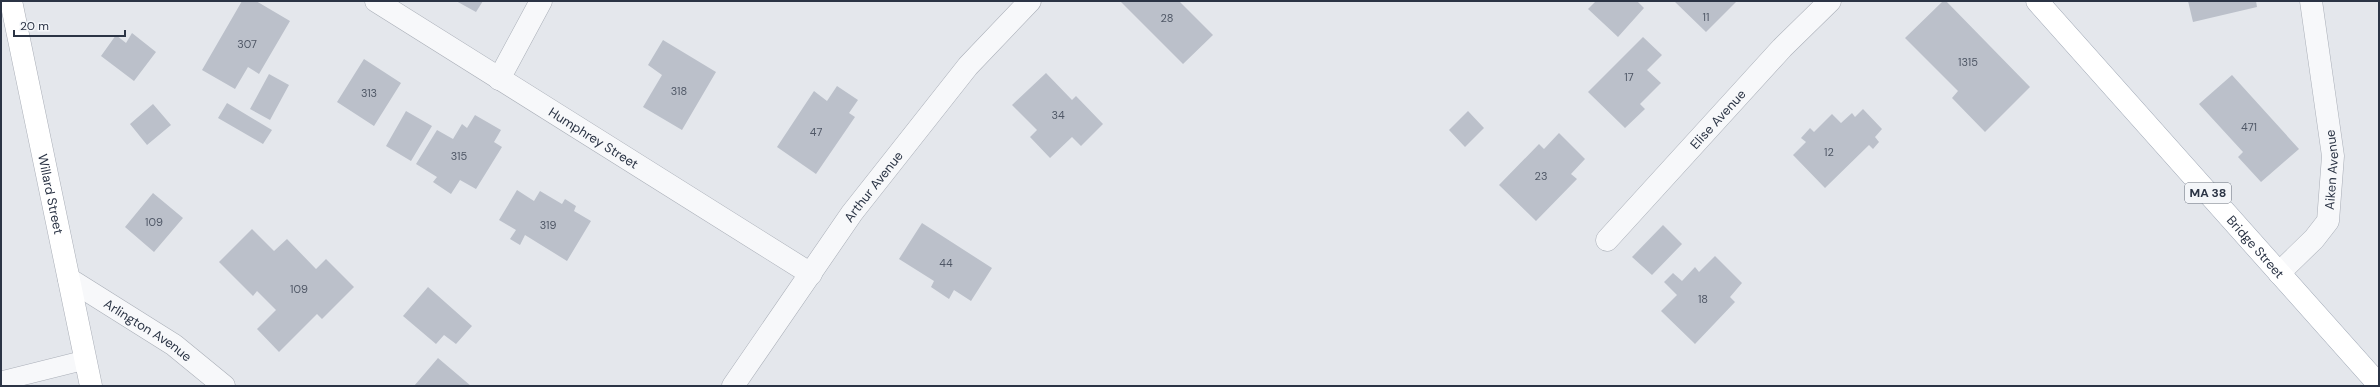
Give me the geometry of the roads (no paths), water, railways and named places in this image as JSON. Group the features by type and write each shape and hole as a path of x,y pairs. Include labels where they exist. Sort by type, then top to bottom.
{"main road":[{"name":"Willard Street","path":"11,1 91,386"},
{"name":"Bridge Street","path":"2037,1 2379,384"}],"street":[{"name":"Humphrey Street","path":"376,1 427,31 499,79 812,274"},
{"path":"499,79 542,1"},
{"name":"Arthur Avenue","path":"733,386 812,274 852,213 968,66 1030,1"},
{"name":"Elise Avenue","path":"1607,240 1782,48 1830,1"},
{"name":"Aiken Avenue","path":"2279,273 2314,239 2328,222 2333,156 2310,1"},
{"name":"Arlington Avenue","path":"69,279 174,345 224,386"}],"lane":[{"path":"1,381 85,360"}]}
